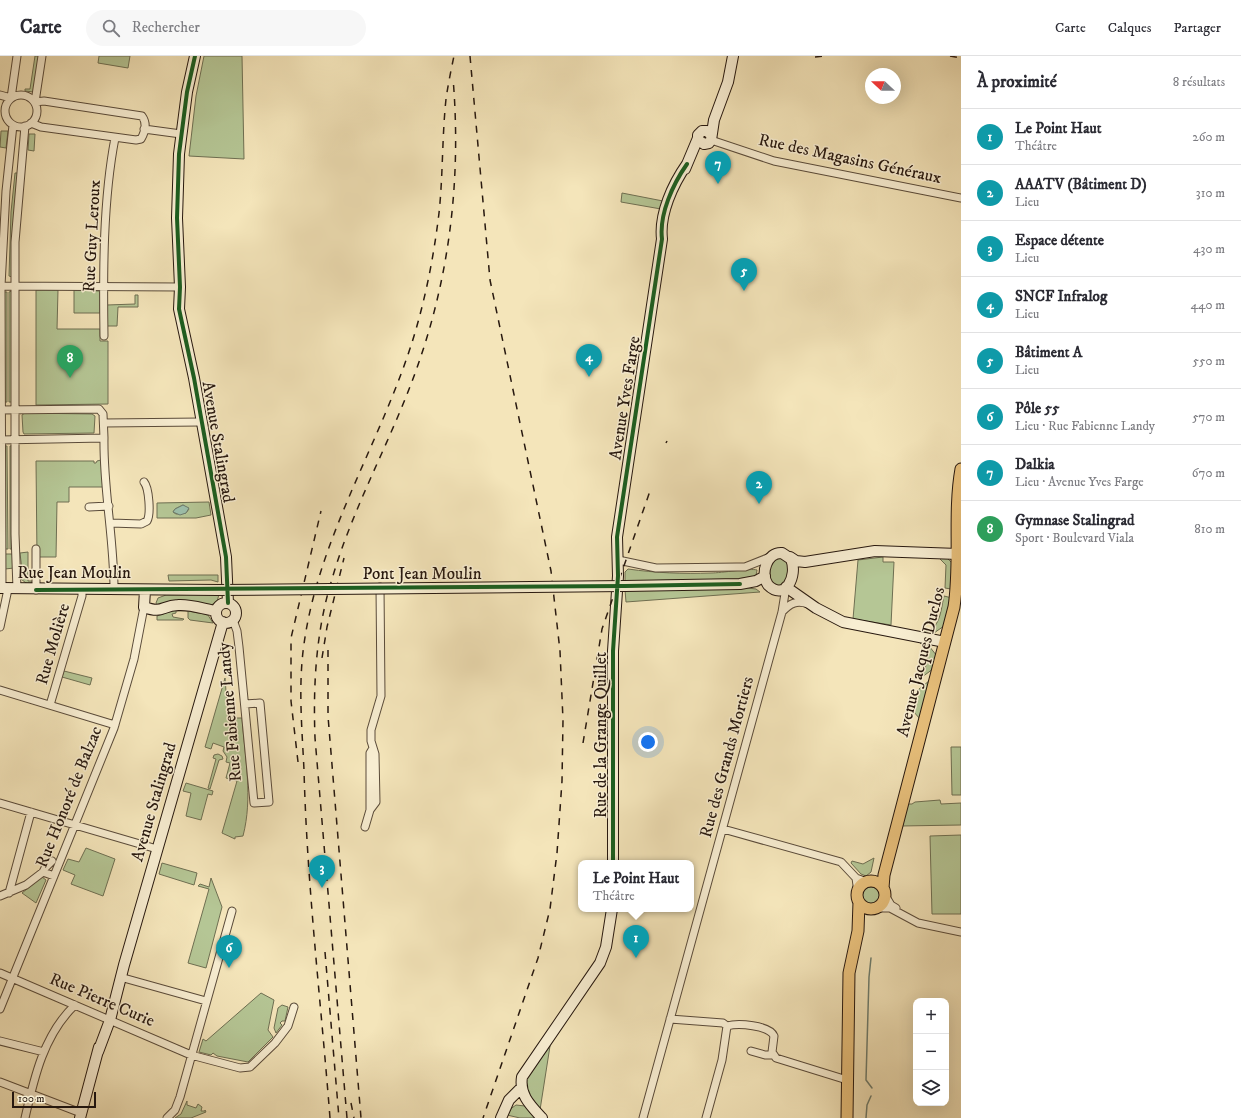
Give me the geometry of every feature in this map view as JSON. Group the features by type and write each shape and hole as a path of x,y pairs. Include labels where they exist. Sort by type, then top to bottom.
{"main road":[{"name":"Avenue Jacques Duclos","path":"884,892 883,879 957,591 958,510 961,469"},
{"name":"Avenue Jacques Duclos","path":"864,881 884,857 901,813"},
{"path":"846,1118 849,972 855,943 858,931 858,898 864,881 878,884 884,892 882,904 874,909 855,943"},
{"path":"858,898 864,907 874,909"}],"street":[{"path":"0,95 11,98 23,95 35,102 44,101 142,116 144,119 144,130 141,139 115,138 28,125 13,125 4,120 5,109 11,98 17,56"},
{"path":"0,627 7,589 14,439 14,286 17,203 28,125 36,113 35,102 42,56"},
{"name":"Avenue Stalingrad","path":"195,56 181,134 177,218 180,287 186,319 188,352 226,557 228,603"},
{"name":"Avenue Yves Farge","path":"618,560 618,526 667,202 693,153 705,138 708,125 718,107 728,82 733,56"},
{"path":"7,589 1,440 1,286 5,198 13,125"},
{"path":"144,130 181,134"},
{"name":"Rue Guy Leroux","path":"104,336 103,287 107,207 115,138"},
{"name":"Rue des Magasins Généraux","path":"705,138 774,161 961,198"},
{"path":"1,286 180,287"},
{"path":"1,410 99,409 104,414 104,469 114,559 114,589"},
{"path":"104,423 201,422"},
{"path":"1,440 104,438"},
{"path":"111,524 143,524 147,521 150,507 147,487 144,482"},
{"path":"89,507 109,506"},
{"path":"36,550 36,590"},
{"path":"745,567 779,553 795,561 805,562 875,551 958,554"},
{"path":"740,584 758,580 764,574 770,556"},
{"path":"740,584 782,589 786,587 790,584 794,573 793,564 790,558"},
{"path":"618,560 656,568 757,567 764,574 766,582 781,597 783,608 797,602 808,604 838,620 855,626 945,642"},
{"name":"Rue de la Grange Quillet","path":"613,860 613,651 617,618 618,560"},
{"name":"Pont Jean Moulin","path":"145,590 740,584"},
{"path":"786,587 816,608"},
{"name":"Rue des Grands Mortiers","path":"643,1118 783,608 786,587"},
{"path":"365,827 370,810 376,802 375,754 371,730 381,696 380,588"},
{"name":"Rue Jean Moulin","path":"7,589 145,590"},
{"name":"Rue Molière","path":"50,705 82,596 82,590"},
{"name":"Rue Honoré de Balzac","path":"0,1009 115,725 134,659 144,607 145,590"},
{"path":"228,603 235,609 235,615 228,621 217,617 216,611 222,604 228,603"},
{"path":"144,607 156,611 172,605 183,605 216,611"},
{"name":"Avenue Stalingrad","path":"82,1116 98,1052 157,849 228,621"},
{"name":"Rue Fabienne Landy","path":"228,621 237,631 254,803 270,802 260,703 245,704"},
{"path":"0,690 115,725"},
{"path":"0,803 76,824 157,849"},
{"path":"9,892 31,812"},
{"path":"723,829 841,862 864,881"},
{"path":"0,896 26,886 43,872 52,861"},
{"path":"43,872 54,876"},
{"path":"884,892 891,905 914,918 934,924 961,928"},
{"path":"874,909 890,908 918,923 961,932"},
{"path":"167,1118 175,1110 179,1102 232,911"},
{"path":"542,1118 525,1098 521,1088 522,1077 600,963 606,946 612,912"},
{"name":"Rue Pierre Curie","path":"0,972 191,1055 240,1068 250,1066 282,1035 290,1021 294,1007"},
{"path":"120,977 206,1001"},
{"path":"25,1118 44,1052 55,1030 75,1005"},
{"path":"670,1019 724,1024 727,1026 741,1023 771,1032 774,1039 773,1055"},
{"path":"706,1118 722,1060 727,1026"},
{"path":"0,1041 44,1052"},
{"path":"751,1051 764,1055 773,1055 779,1059 847,1080"},
{"path":"0,1082 82,1116"},
{"path":"501,1118 509,1100 521,1088"},
{"path":"501,1118 511,1104 525,1098"}],"shaded area":[{"path":"35,56 40,56 34,92 25,91 25,89 30,89"},
{"path":"99,56 130,56 128,68 98,63"},
{"path":"204,56 242,56 244,159 189,156 196,96"},
{"path":"1,131 8,131 6,148 0,147"},
{"path":"29,134 35,134 34,151 28,150"},
{"path":"15,173 18,173 12,277 9,276 11,212"},
{"path":"622,193 663,201 661,209 621,202"},
{"path":"36,290 58,290 57,329 100,329 100,341 108,341 108,404 36,405"},
{"path":"74,290 100,291 100,313 74,313"},
{"path":"12,291 12,402 9,402 9,292"},
{"path":"4,292 7,292 7,402 4,402"},
{"path":"135,295 138,295 138,307 118,307 117,326 107,326 107,305 135,304"},
{"path":"25,413 92,414 95,416 94,433 24,434 22,415"},
{"path":"5,446 7,446 8,549 3,549"},
{"path":"10,446 12,446 15,549 10,549"},
{"path":"101,460 103,487 69,487 69,502 57,502 56,557 37,557 36,461 94,461 94,463 96,463 97,461"},
{"path":"209,502 211,515 196,518 157,518 157,503","holes":["183,505 189,509 186,513 176,514 173,512 175,509"]},
{"path":"183,505 189,508 186,513 180,515 173,512 175,509"},
{"path":"28,552 28,581 32,581 32,583 26,583 21,579 20,570 22,570 20,553"},
{"path":"5,554 14,554 14,568 5,569"},
{"path":"779,557 783,558 789,566 787,581 779,586 770,582 770,566"},
{"path":"883,557 883,562 894,562 891,625 853,619 858,560"},
{"path":"938,557 947,558 952,563 951,589 945,588 946,565"},
{"path":"628,569 690,573 757,570 756,576 738,579 625,581 625,572"},
{"path":"168,575 218,575 218,582 211,580 169,581"},
{"path":"756,589 760,592 626,602 625,590"},
{"path":"219,594 217,602 211,605 157,605 156,603 158,598 166,595"},
{"path":"944,596 952,598 944,626 934,633 923,631 933,628 939,619"},
{"path":"174,610 188,611 176,611 176,613 172,614 173,617 184,619 183,620 157,620 157,616"},
{"path":"188,611 208,615 213,623 190,620 188,618"},
{"path":"920,643 929,646 937,656 933,669 922,677 927,663 927,654 924,646"},
{"path":"64,671 92,678 90,685 62,677"},
{"path":"225,678 228,718 242,718 248,793 246,822 243,836 235,837 235,839 222,833 237,781 226,778 230,763 226,762 227,757 223,751 224,747 213,743 211,749 205,747"},
{"path":"929,681 920,719 913,711 919,689"},
{"path":"951,747 961,747 961,795 952,795"},
{"path":"218,754 222,756 223,759 219,760 210,789 208,788 216,759 213,758 214,755"},
{"path":"186,783 213,791 212,795 208,794 201,820 186,816 191,793 183,791"},
{"path":"940,800 941,804 961,803 961,825 901,826 907,804"},
{"path":"961,835 961,914 932,914 930,836"},
{"path":"86,848 115,859 103,896 71,884 75,875 63,870 68,859 79,862"},
{"path":"874,858 871,872 866,876 861,874 851,863 852,861 863,864"},
{"path":"162,863 197,873 194,885 159,874"},
{"path":"42,877 46,880 36,903 22,893"},
{"path":"211,878 222,907 206,968 188,963 209,889 198,886 200,884 209,887"},
{"path":"871,887 877,890 880,896 877,902 871,905 865,902 862,896 865,890"},
{"path":"261,993 274,1000 268,1030 273,1037 248,1062 217,1056 213,1053 211,1055 199,1052 203,1039 206,1041"},
{"path":"282,1005 288,1007 285,1021 280,1023 282,1025 276,1033 274,1028 278,1008"},
{"path":"550,1046 540,1110 527,1091 526,1079"},
{"path":"187,1101 187,1105 196,1108 198,1104 202,1107 201,1111 205,1110 206,1112 191,1118 175,1118 181,1114"},
{"path":"516,1105 525,1106 535,1118 520,1118 507,1115 509,1110"}],"waterway":[{"path":"871,958 869,977 866,1080 872,1088"},
{"path":"866,1118 867,1105 871,1096"}],"railway":[{"path":"330,1118 308,857 301,691 302,660 312,604 323,565 337,526 401,375 414,336 426,291 439,213 446,99 454,56"},
{"path":"470,56 490,280 551,571 560,651 563,720 562,781 557,853 550,909 538,958 483,1118"},
{"path":"815,57 825,56"},
{"path":"950,56 961,58"},
{"path":"347,1118 315,738 315,678 319,638 322,618 341,551 410,387 431,325 446,255 451,220 456,149 453,78"},
{"path":"583,743 602,629 650,491"},
{"path":"298,762 291,701 291,638 321,511"},
{"path":"322,658 327,627 344,558"},
{"path":"328,650 328,716 361,1118"},
{"path":"325,952 339,1118"},
{"path":"351,1103 354,1118"}],"cycle path":[{"path":"195,56 187,92 179,154 177,218 180,287 179,309 194,378 226,557 228,603"},
{"path":"613,860 613,651 618,576 617,537 662,239 663,220 672,190 687,164"},
{"path":"36,590 740,584"}],"place":[{"name":"Dalkia","path":"718,184"},
{"name":"Bâtiment A","path":"744,291"},
{"name":"SNCF Infralog","path":"589,377"},
{"name":"Gymnase Stalingrad","path":"70,378"},
{"name":"AAATV (Bâtiment D)","path":"759,504"},
{"name":"Espace détente","path":"322,888"},
{"name":"Le Point Haut","path":"636,958"},
{"name":"Pôle 55","path":"229,968"}]}
